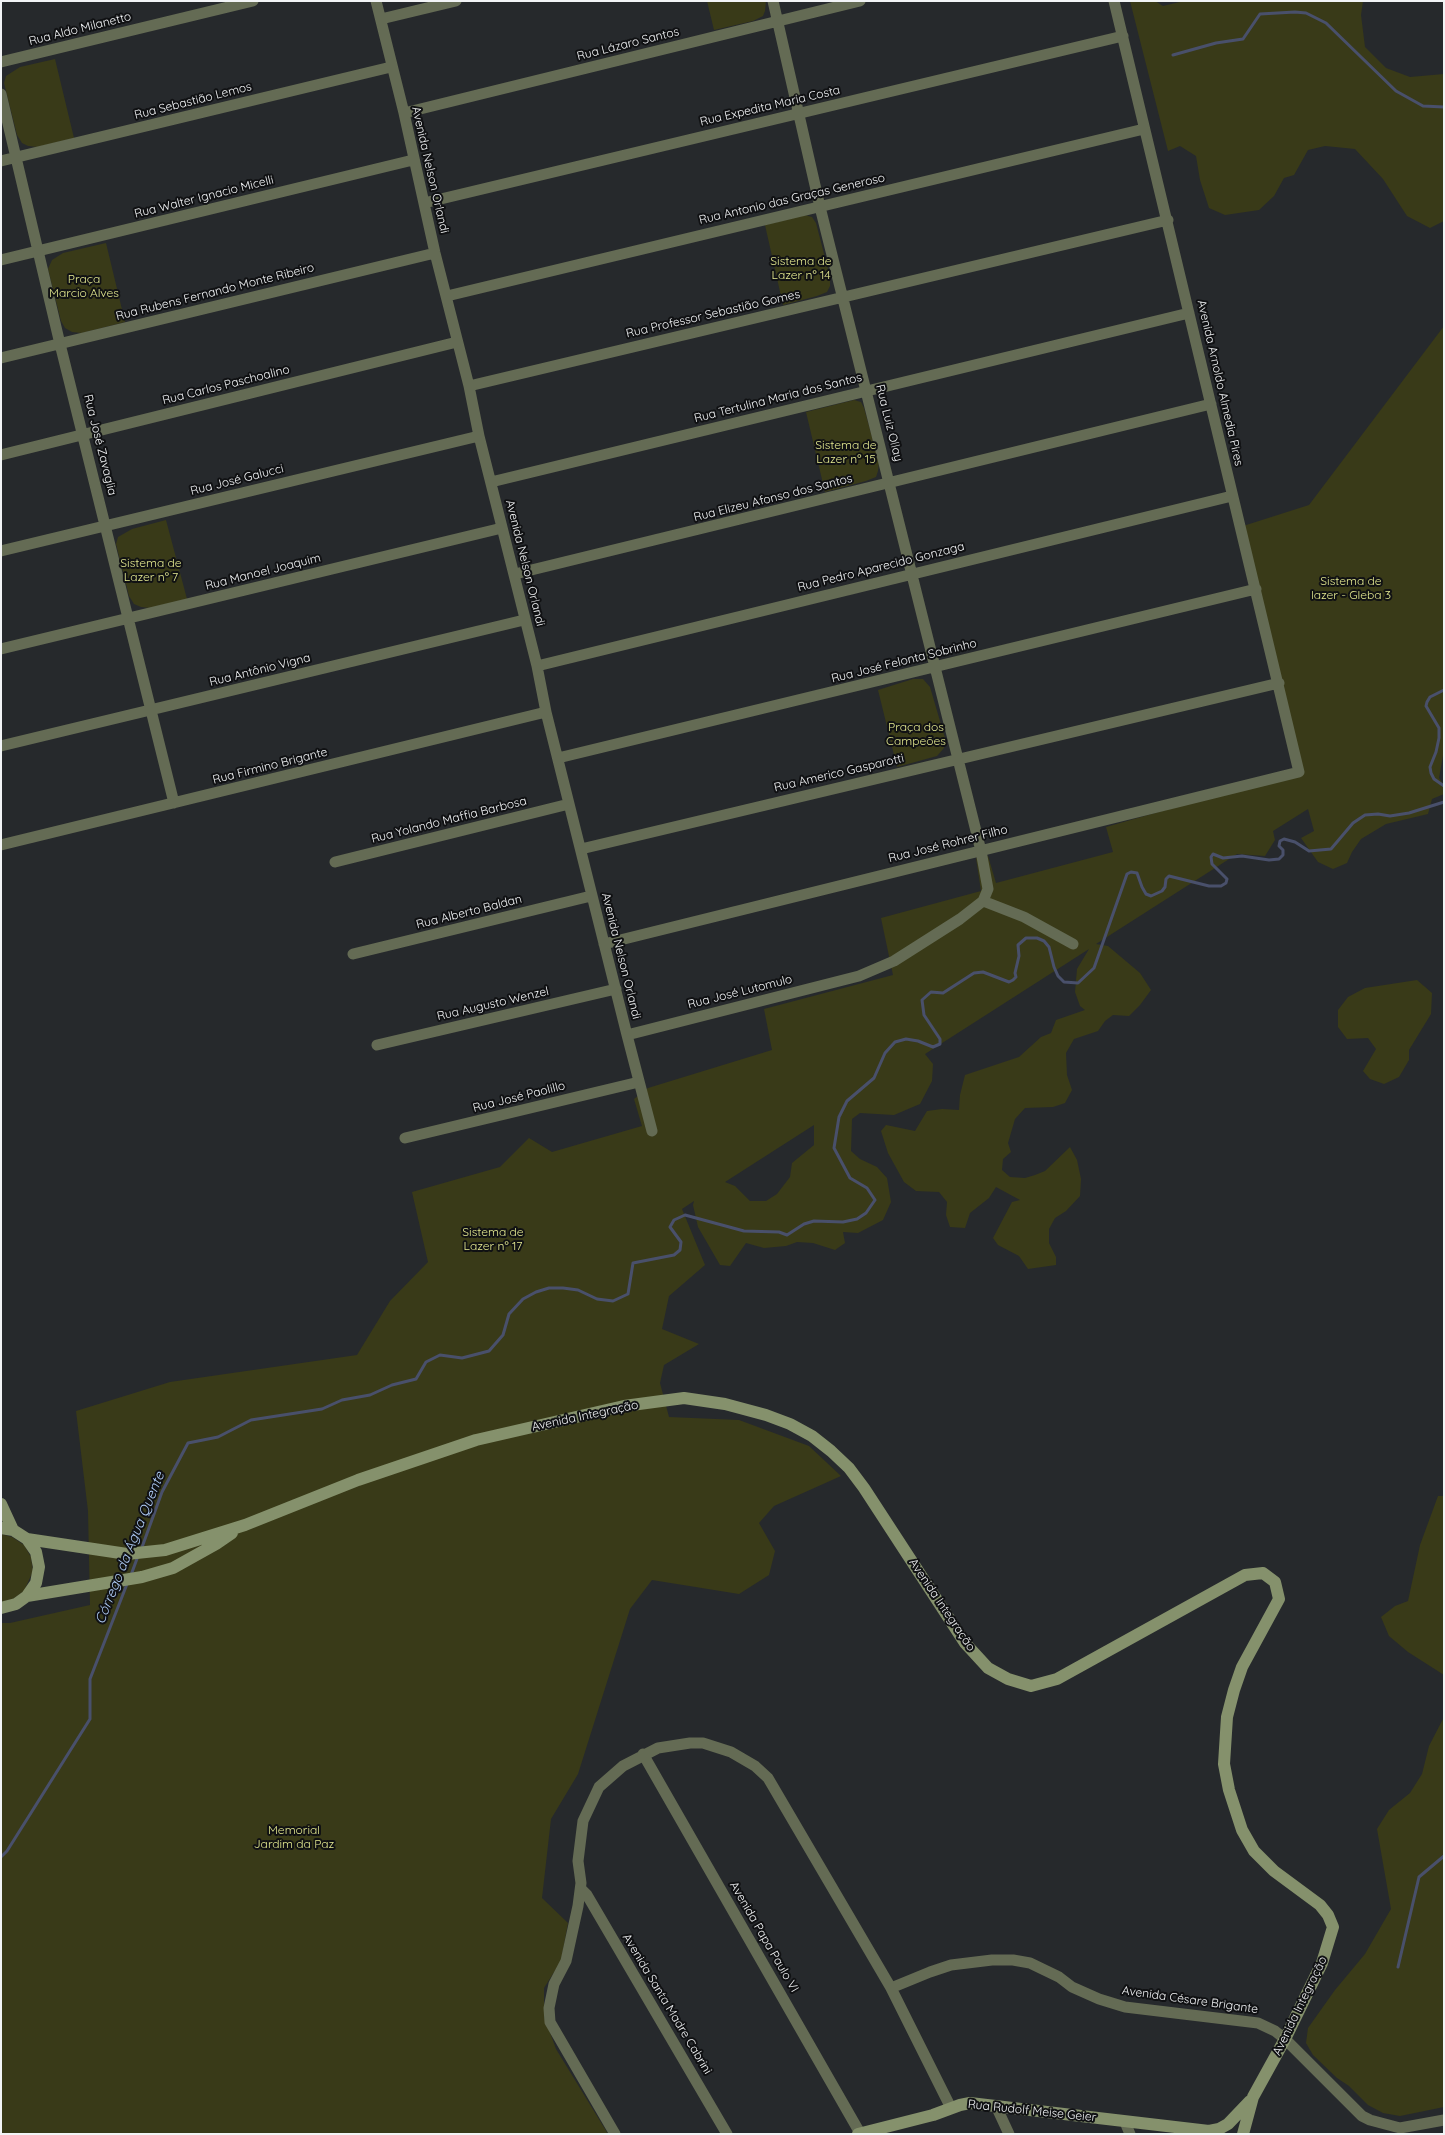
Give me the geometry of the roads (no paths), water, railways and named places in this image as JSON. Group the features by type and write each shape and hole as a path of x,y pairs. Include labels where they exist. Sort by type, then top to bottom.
{"main road":[{"name":"Avenida Integração","path":"27,1539 132,1553 164,1550 245,1524 358,1480 476,1440 624,1406 684,1398 726,1404 766,1415 804,1432 832,1450 864,1488 965,1643 988,1668 1008,1679 1031,1686 1056,1679 1245,1575 1264,1573 1275,1582 1279,1599 1242,1667 1234,1690 1227,1717 1225,1772 1242,1830 1254,1851 1274,1870 1320,1905 1328,1914 1333,1927 1322,1963 1253,2097 1243,2134"},
{"path":"1,1504 7,1529 27,1539 36,1552 39,1567 36,1582 28,1596"},
{"name":"Avenida Integração","path":"1,1608 16,1604 28,1596 122,1581 173,1568 216,1544 245,1524"},
{"name":"Avenida Integração","path":"1212,2132 1228,2124 1253,2097"},
{"name":"Rua Rudolf Meise Geier","path":"859,2134 933,2115 970,2103 1212,2132"}],"street":[{"name":"Rua Aldo Milanetto","path":"1,62 254,1"},
{"name":"Avenida Nelson Orlandi","path":"376,1 404,113 412,160 424,203 434,253 447,296 479,436 515,574 546,712 626,1035 652,1130"},
{"path":"381,19 456,1"},
{"name":"Rua Luiz Ollay","path":"773,1 820,207 981,850 988,889 983,901"},
{"name":"Rua Lázaro Santos","path":"404,113 860,1"},
{"name":"Avenida Arnoldo Almedia Pires","path":"1114,1 1299,772"},
{"name":"Rua Expedita Maria Costa","path":"424,203 1122,36"},
{"name":"Rua Sebastião Lemos","path":"1,161 391,67"},
{"name":"Rua José Zavaglia","path":"1,94 60,344 174,803"},
{"name":"Rua Antonio das Graças Generoso","path":"447,296 1144,129"},
{"name":"Rua Walter Ignacio Micelli","path":"1,260 412,160"},
{"name":"Rua Professor Sebastião Gomes","path":"469,386 1168,220"},
{"name":"Rua Rubens Fernando Monte Ribeiro","path":"1,358 434,253"},
{"name":"Rua Tertulina Maria dos Santos","path":"491,482 1189,313"},
{"name":"Rua Carlos Paschoalino","path":"1,456 458,342"},
{"name":"Rua Elizeu Afonso dos Santos","path":"515,574 1211,404"},
{"name":"Rua José Galucci","path":"1,551 479,436"},
{"name":"Rua Pedro Aparecido Gonzaga","path":"537,666 1232,496"},
{"name":"Rua Manoel Joaquim","path":"1,649 502,528"},
{"name":"Rua José Felonta Sobrinho","path":"558,758 1256,589"},
{"name":"Rua Antônio Vigna","path":"1,746 524,620"},
{"name":"Rua Americo Gasparotti","path":"580,849 1279,683"},
{"name":"Rua Firmino Brigante","path":"1,845 546,712"},
{"name":"Rua José Rohrer Filho","path":"604,944 1299,772"},
{"name":"Rua Yolando Maffia Barbosa","path":"335,862 569,804"},
{"name":"Rua Alberto Baldan","path":"353,954 591,896"},
{"path":"983,901 1024,917 1073,944"},
{"name":"Rua José Lutomulo","path":"626,1035 859,976 894,961 983,901"},
{"name":"Rua Augusto Wenzel","path":"377,1045 616,989"},
{"name":"Rua José Paolillo","path":"405,1138 639,1082"},
{"path":"615,2134 550,2022 551,1993 566,1961 581,1889 578,1861 579,1845 583,1821 591,1800 604,1783 623,1766 643,1754 676,1744 703,1743 731,1752 768,1778 891,1988 951,2108"},
{"name":"Avenida Papa Paulo VI","path":"643,1754 859,2134"},
{"name":"Avenida Santa Madre Cabrini","path":"581,1889 587,1895 728,2134"},
{"name":"Avenida Césare Brigante","path":"891,1988 951,1965 992,1960 1012,1960 1030,1963 1059,1977 1072,1987 1099,1999 1138,2009 1258,2023 1285,2038 1362,2116 1370,2120 1400,2128 1444,2120"},
{"path":"996,2106 1009,2134"},
{"path":"1125,2122 1130,2134"}],"waterway":[{"path":"1173,55 1216,43 1243,39 1260,14 1306,13 1326,23 1396,91 1423,106 1444,107"},
{"name":"Córrego da Água Quente","path":"1444,690 1430,697 1426,706 1439,728 1436,752 1430,767 1431,773 1434,779 1444,786"},
{"name":"Córrego da Água Quente","path":"141,1550 162,1492 188,1443 218,1437 251,1420 322,1409 342,1400 370,1395 392,1385 416,1379 426,1362 440,1355 462,1358 489,1351 503,1335 509,1314 523,1299 536,1292 549,1288 563,1288 578,1290 597,1299 613,1301 628,1294 633,1263 674,1255 680,1250 681,1242 670,1227 674,1220 685,1215 744,1231 779,1232 787,1235 804,1224 814,1221 843,1222 857,1219 866,1213 875,1200 867,1188 850,1178 834,1148 839,1117 847,1101 874,1078 885,1053 895,1042 906,1039 933,1047 940,1044 940,1039 924,1015 922,1000 931,992 943,993 974,973 983,972 1009,982 1013,980 1016,977 1015,973 1019,956 1018,945 1026,938 1037,938 1044,941 1049,947 1058,976 1064,982 1078,983 1094,968 1127,874 1131,872 1137,873 1146,894 1151,896 1162,891 1169,876 1209,886 1221,886 1226,883 1227,879 1212,864 1211,857 1213,854 1223,858 1242,856 1269,860 1279,859 1283,855 1283,850 1279,846 1280,841 1284,839 1295,842 1309,851 1331,849 1353,823 1365,815 1378,814 1390,816 1409,813 1444,802"},
{"name":"Córrego da Água Quente","path":"131,1575 138,1556"},
{"name":"Córrego da Água Quente","path":"1,1857 7,1851 90,1719 90,1679 127,1584"},
{"path":"1398,1967 1419,1877 1444,1856"}],"park label":[{"name":"Sistema de Lazer nº 14","path":"801,268"},
{"name":"Praça Marcio Alves","path":"84,286"},
{"name":"Sistema de Lazer nº 15","path":"846,452"},
{"name":"Sistema de Lazer nº 7","path":"151,570"},
{"name":"Sistema de lazer - Gleba 3","path":"1351,588"},
{"name":"Praça dos Campeões","path":"916,734"},
{"name":"Sistema de Lazer nº 17","path":"493,1239"},
{"name":"Memorial Jardim da Paz","path":"294,1837"}]}
